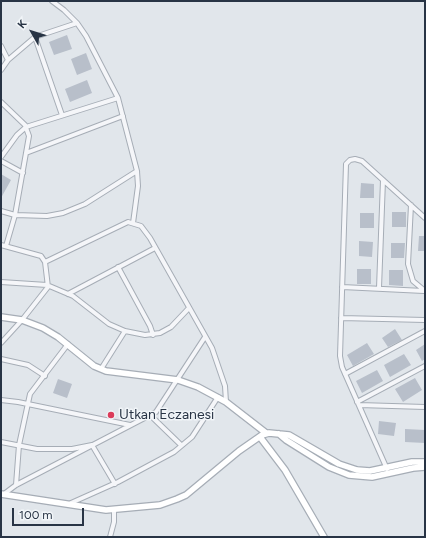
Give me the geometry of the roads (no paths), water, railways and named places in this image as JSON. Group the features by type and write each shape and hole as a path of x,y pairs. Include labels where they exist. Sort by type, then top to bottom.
{"street":[{"path":"52,1 77,23 86,36 118,98 137,171 138,186 133,223"},
{"path":"1,70 8,60 35,37 77,23"},
{"path":"35,37 62,115"},
{"path":"1,46 8,60"},
{"path":"1,157 17,135 26,127 118,98"},
{"path":"1,102 26,127 29,136 23,173 6,246"},
{"path":"26,153 123,116"},
{"path":"389,473 342,367 340,356 346,164 350,160 355,159 362,161 425,218"},
{"path":"1,161 23,173"},
{"path":"1,211 14,215 47,216 71,210 92,200 137,171"},
{"path":"379,288 383,180"},
{"path":"411,205 408,264 413,281 425,291"},
{"path":"45,262 128,222 141,226 150,238 212,348 225,386 226,402"},
{"path":"1,245 41,256 45,262 48,287 1,344"},
{"path":"68,294 155,248"},
{"path":"118,267 150,326 153,335"},
{"path":"1,282 47,285 73,296 109,324 125,331 145,335 160,333 172,327 189,308"},
{"path":"342,287 425,291"},
{"path":"1,317 22,320 47,330 68,344 87,361 101,369 113,373 178,380 198,387 226,402 266,433 289,435 350,469 364,471 412,462 425,462"},
{"path":"341,318 425,320"},
{"path":"101,369 125,331"},
{"path":"345,374 425,331"},
{"path":"3,494 16,485 156,412 205,337"},
{"path":"16,485 19,445 30,394 68,344"},
{"path":"1,359 28,365 45,376"},
{"path":"358,403 425,366"},
{"path":"71,503 114,484 174,452 192,437 218,397"},
{"path":"1,400 131,425"},
{"path":"358,403 425,407"},
{"path":"150,415 182,445"},
{"path":"3,494 71,503 98,509 114,510 160,505 177,499 194,489 239,451 266,433"},
{"path":"279,434 323,463 342,473 366,477 414,468 425,468"},
{"path":"260,437 285,470 324,537"},
{"path":"1,442 37,449 72,449 92,445"},
{"path":"92,445 114,484"},
{"path":"110,537 114,522 114,510"}],"place":[{"name":"Utkan Eczanesi","path":"111,415"}]}
